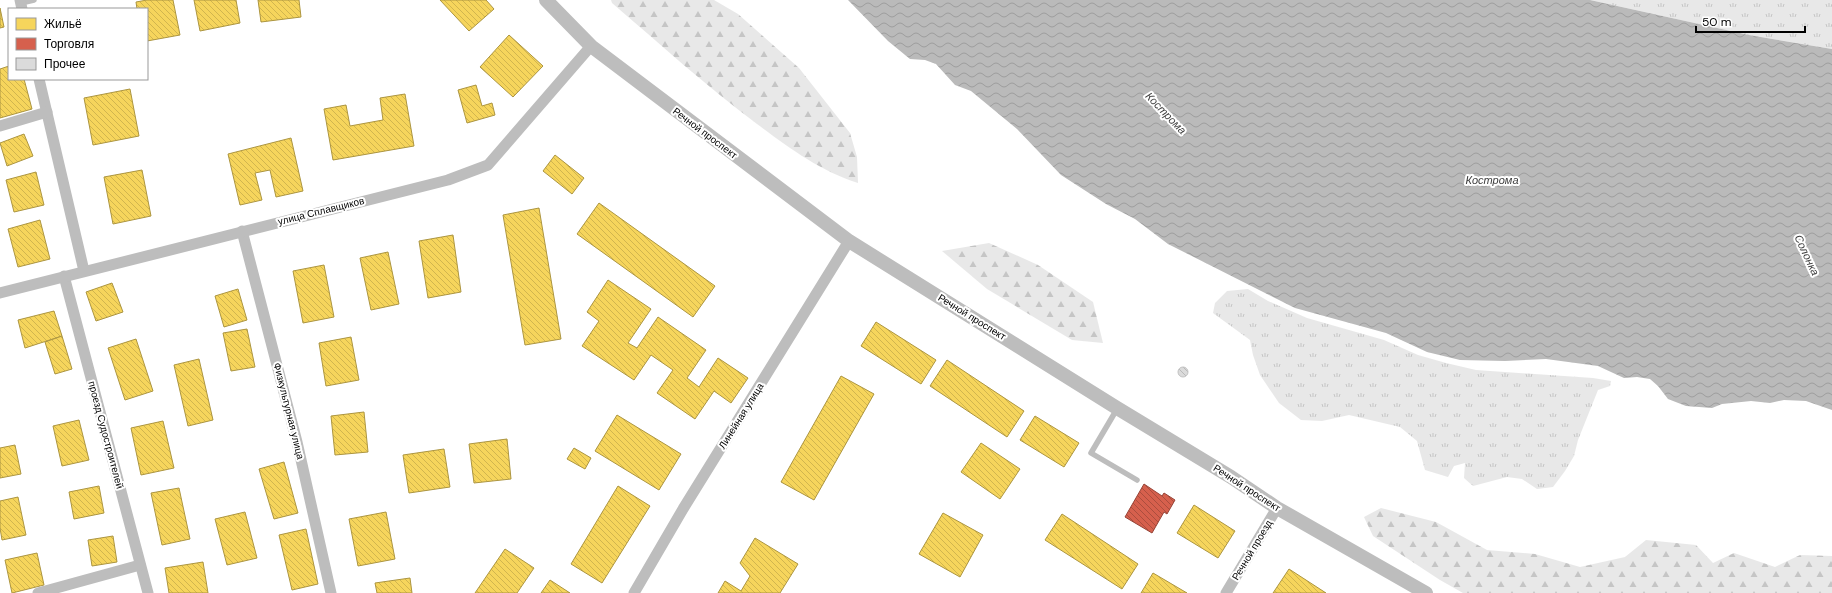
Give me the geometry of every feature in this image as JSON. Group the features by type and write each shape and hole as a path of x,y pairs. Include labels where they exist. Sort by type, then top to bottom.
{"street":[{"name":"Речной проспект","path":"546,0 591,46 849,241 1117,408 1231,477 1277,508 1426,593"},
{"name":"улица Сплавщиков","path":"0,292 448,180 488,165 591,46"},
{"path":"39,80 84,271"},
{"path":"0,126 47,112"},
{"name":"Физкультурная улица","path":"242,231 297,442 330,593"},
{"name":"Линейная улица","path":"634,593 683,510 849,241"},
{"name":"проезд Судостроителей","path":"64,276 148,593"},
{"name":"Речной проезд","path":"1226,593 1277,508"},
{"path":"38,593 140,565"}],"lane":[{"path":"21,4 34,0"},
{"path":"1117,408 1091,453 1137,480"}],"green space":[{"path":"611,0 714,0 738,14 799,68 850,133 857,157 858,183 831,172 805,158 757,124 683,65 612,3"},
{"path":"1590,0 1832,0 1832,49 1749,35"},
{"path":"989,243 1038,265 1093,302 1103,343 1072,340 987,289 942,251"},
{"path":"1248,289 1268,301 1307,318 1384,340 1418,355 1446,363 1476,370 1593,378 1611,381 1610,386 1598,390 1578,440 1574,456 1553,487 1537,489 1522,479 1507,477 1473,486 1464,478 1465,463 1454,466 1448,477 1425,470 1417,441 1400,427 1349,415 1322,421 1301,420 1279,403 1260,375 1253,355 1250,340 1213,313 1215,303 1227,291"},
{"path":"1381,508 1436,522 1487,550 1535,554 1580,567 1625,557 1646,540 1696,545 1713,563 1734,553 1775,567 1800,555 1832,556 1832,593 1463,593 1440,580 1373,536 1364,517"}],"water":[{"name":"Кострома","path":"848,0 1590,0 1749,35 1832,49 1832,410 1806,401 1784,400 1770,403 1751,401 1722,404 1712,408 1686,406 1668,399 1658,386 1650,379 1637,377 1624,378 1598,366 1546,359 1505,361 1460,360 1427,352 1386,333 1295,308 1168,244 1135,219 1106,204 1061,175 1017,129 971,91 955,85 936,64 925,60 910,59 888,41"}],"building: Жильё":[{"path":"147,0 173,0 180,35 148,41 148,8 137,8 136,2"},
{"path":"194,0 236,0 240,23 200,31"},
{"path":"258,0 299,0 301,17 261,22"},
{"path":"440,0 486,0 494,9 469,31"},
{"path":"0,8 4,27 0,28"},
{"path":"509,35 543,66 513,97 480,67"},
{"path":"8,66 8,80 24,80 32,109 0,118 0,69"},
{"path":"476,85 482,106 492,103 495,115 467,123 458,90"},
{"path":"130,89 139,136 93,145 84,98"},
{"path":"405,94 414,146 333,160 324,109 346,105 350,126 383,120 380,98"},
{"path":"24,134 33,156 7,166 0,143"},
{"path":"291,138 303,191 276,197 270,170 255,173 262,200 240,205 228,154"},
{"path":"555,155 584,178 572,194 543,171"},
{"path":"142,170 151,216 113,224 104,177"},
{"path":"36,172 44,205 14,212 6,180"},
{"path":"599,203 715,286 693,317 577,234"},
{"path":"539,208 561,339 525,345 503,215"},
{"path":"40,220 50,259 18,267 8,229"},
{"path":"453,235 461,292 428,298 419,241"},
{"path":"388,252 399,304 371,310 360,258"},
{"path":"324,265 334,317 303,323 293,271"},
{"path":"608,280 651,309 628,343 637,348 658,317 706,350 687,378 699,387 718,358 748,378 731,403 714,391 695,419 657,393 673,370 651,355 634,380 582,346 599,321 587,312"},
{"path":"112,283 123,312 96,321 86,292"},
{"path":"238,289 247,320 224,327 215,296"},
{"path":"54,311 62,336 25,348 18,320"},
{"path":"876,322 936,360 921,384 861,346"},
{"path":"247,329 255,367 231,371 223,333"},
{"path":"62,336 72,369 55,374 45,342"},
{"path":"351,337 359,380 326,386 319,343"},
{"path":"136,339 153,391 125,400 108,348"},
{"path":"199,359 213,420 188,426 174,365"},
{"path":"947,360 1024,411 1007,437 930,386"},
{"path":"841,376 874,394 814,500 781,482"},
{"path":"364,412 368,452 335,455 331,416"},
{"path":"617,415 681,454 659,490 595,451"},
{"path":"1035,416 1079,443 1064,467 1020,440"},
{"path":"79,420 89,460 62,466 53,426"},
{"path":"163,421 174,468 141,475 131,428"},
{"path":"507,439 511,479 474,483 469,444"},
{"path":"981,443 1020,469 1000,499 961,472"},
{"path":"15,445 21,474 0,478 0,448"},
{"path":"574,448 591,458 585,469 567,459"},
{"path":"444,449 450,487 409,493 403,455"},
{"path":"284,462 298,513 274,519 259,469"},
{"path":"99,486 104,513 74,519 69,492"},
{"path":"618,486 650,506 602,583 571,564"},
{"path":"179,488 190,539 162,545 151,493"},
{"path":"18,497 26,535 2,540 0,528 0,501"},
{"path":"1194,505 1235,531 1218,558 1177,533"},
{"path":"245,512 257,558 227,565 215,519"},
{"path":"386,512 395,559 358,566 349,519"},
{"path":"943,513 983,535 960,577 919,554"},
{"path":"1062,514 1138,564 1122,589 1045,540"},
{"path":"306,529 318,584 292,590 279,535"},
{"path":"113,536 117,562 92,566 88,540"},
{"path":"755,538 798,564 780,593 718,593 725,581 741,591 750,576 740,563"},
{"path":"505,549 534,568 517,593 475,593"},
{"path":"37,553 44,585 12,593 5,560"},
{"path":"203,562 208,593 169,593 165,568"},
{"path":"1289,569 1326,593 1273,593"},
{"path":"1153,573 1187,593 1141,593"},
{"path":"410,578 412,593 377,593 375,583"},
{"path":"550,580 570,593 541,593"}],"building: Торговля":[{"path":"1144,484 1162,496 1164,493 1175,500 1167,514 1164,512 1152,533 1125,517"}],"building: Прочее":[{"path":"1183,367 1188,372 1183,377 1178,372"}],"water label":[{"name":"Солонка","path":"1807,255"}]}
